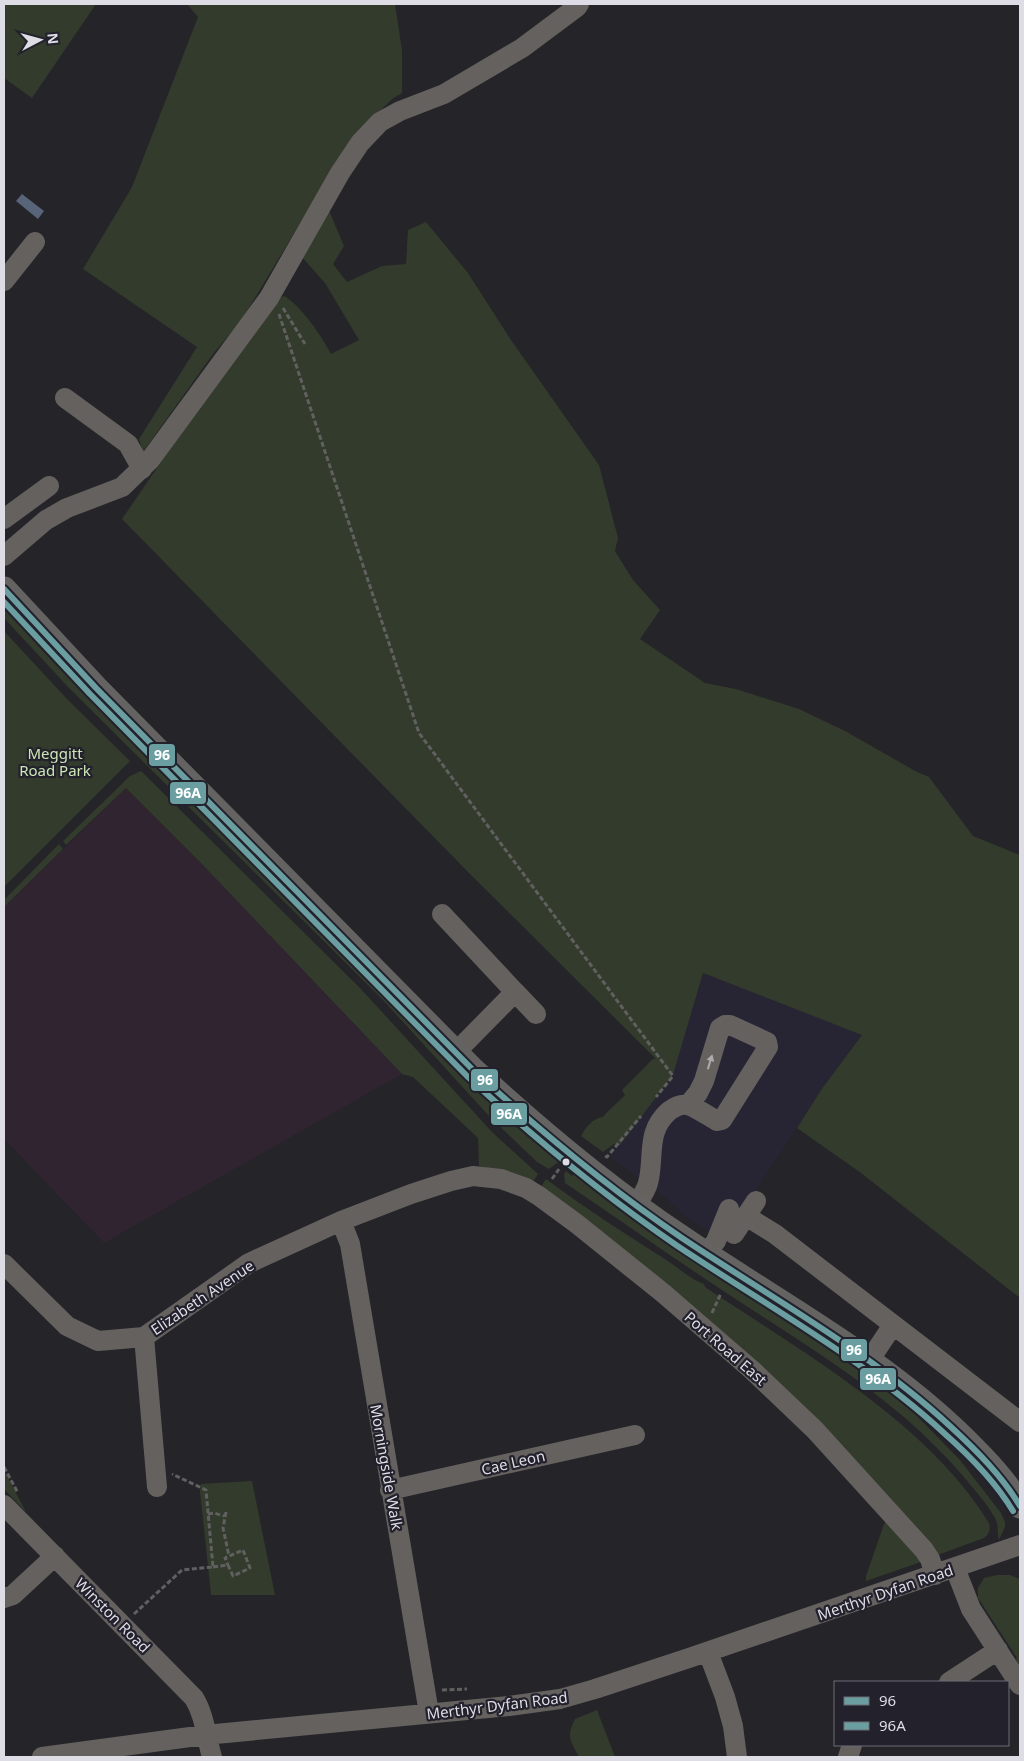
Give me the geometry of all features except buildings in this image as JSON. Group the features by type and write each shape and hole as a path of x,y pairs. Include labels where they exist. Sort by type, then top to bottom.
{"main road":[{"path":"4,589 102,694 456,1052 512,1106 580,1164 635,1207 869,1361 940,1415 976,1450 1019,1500"}],"street":[{"path":"4,556 46,520 67,508 122,487 142,469 271,296 340,173 360,143 380,122 400,111 444,94 514,53 579,4"},
{"path":"4,281 35,242"},
{"path":"65,398 128,444 142,469"},
{"path":"4,519 50,486"},
{"path":"446,925 536,1014"},
{"path":"456,1052 515,992"},
{"path":"635,1207 648,1184 651,1151 659,1124 667,1113 677,1106 688,1105 717,1121 722,1120 768,1047 767,1042 730,1024 720,1028 704,1081 698,1093 688,1105"},
{"name":"Elizabeth Avenue","path":"4,1264 66,1326 98,1340 144,1337 249,1263 341,1221 427,1188 451,1180 473,1176"},
{"name":"Port Road East","path":"473,1176 501,1179 526,1188 540,1196 663,1293 752,1370 815,1430 924,1550 930,1559 935,1575"},
{"path":"706,1254 743,1209"},
{"path":"734,1234 743,1209"},
{"path":"743,1209 1020,1422"},
{"name":"Morningside Walk","path":"341,1221 350,1244 429,1713"},
{"path":"869,1361 893,1325"},
{"path":"144,1337 156,1481"},
{"name":"Cae Leon","path":"390,1490 635,1435"},
{"name":"Winston Road","path":"4,1505 194,1698 202,1716 212,1757"},
{"name":"Merthyr Dyfan Road","path":"42,1757 132,1750 205,1734 509,1706 560,1699 708,1652 1020,1546"},
{"path":"4,1598 13,1595 55,1556"},
{"path":"955,1568 971,1608 1020,1685"},
{"path":"951,1681 998,1650"},
{"path":"708,1652 725,1697 733,1726 736,1757"}],"path":[{"path":"271,296 278,299 305,344"},
{"path":"271,296 276,303 419,733 673,1076 655,1098"},
{"path":"580,1164 594,1150 607,1157 643,1113"},
{"path":"156,1481 173,1474 206,1490 213,1567"},
{"path":"208,1514 225,1514 225,1540 229,1556"},
{"path":"243,1550 250,1568 233,1576 228,1565 225,1558 243,1550"},
{"path":"123,1624 182,1570 228,1565"},
{"path":"425,1691 467,1689"}],"shaded area":[{"path":"126,788 200,862 402,1074 104,1243 4,1139 4,907"},
{"path":"703,973 862,1035 821,1090 726,1237 726,1243 684,1215 661,1194 610,1157 673,1075"}],"green space":[{"path":"4,4 96,4 32,98 4,78"},
{"path":"187,4 395,4 402,50 402,93 392,99 357,136 305,215 241,321 213,354 143,452 139,439 197,347 83,269 132,187 198,17"},
{"path":"328,208 344,246 333,264 347,282 382,266 406,264 408,230 426,222 468,273 511,340 599,465 618,538 615,551 633,580 660,610 640,639 705,683 736,689 799,709 845,731 929,777 973,836 1020,855 1020,1298 861,1173 797,1128 821,1090 862,1035 703,973 673,1075 620,1145 614,1144 603,1152 581,1136 590,1124 596,1119 603,1117 625,1095 622,1090 653,1059 656,1059 467,871 122,519 209,392 278,299 284,296 297,306 323,339 331,354 359,340 325,283 300,255"},
{"path":"4,604 560,1161 549,1169 537,1162 489,1116 383,1000 68,687 4,618"},
{"name":"Meggitt Road Park","path":"4,631 68,700 130,761 4,887"},
{"path":"141,771 360,988 492,1132 538,1174 533,1182 510,1173 479,1166 478,1138 413,1077 402,1074 200,862 126,788 66,845 63,841 130,776"},
{"path":"59,844 63,849 4,907 4,900"},
{"path":"566,1171 572,1176 575,1172 869,1375 915,1414 960,1460 1001,1513 1005,1527 999,1540 996,1521 992,1513 968,1482 943,1453 886,1402 824,1357 565,1183 564,1174"},
{"path":"546,1179 860,1391 932,1453 963,1487 989,1523 990,1530 987,1535 984,1538 935,1556 930,1549 541,1187"},
{"path":"4,1470 26,1512 4,1489"},
{"path":"252,1481 275,1595 211,1595 200,1491 201,1484"},
{"path":"889,1520 924,1561 866,1581 866,1576 884,1524"},
{"path":"1010,1575 1020,1579 1020,1670 1014,1661 1017,1658 978,1598 978,1588 984,1578"},
{"path":"597,1710 615,1757 579,1757 570,1738 572,1725 575,1719"}],"water":[{"path":"22,194 44,211 38,219 16,201"}],"transit line":[{"name":"96","path":"4,589 96,688 473,1070 523,1115 601,1179 654,1219 820,1327 888,1374 951,1427 980,1455 1005,1484 1020,1506"},
{"name":"96A","path":"4,602 90,694 467,1076 492,1099 568,1164 648,1226 814,1334 882,1381 955,1443 990,1480 1013,1511"}]}
